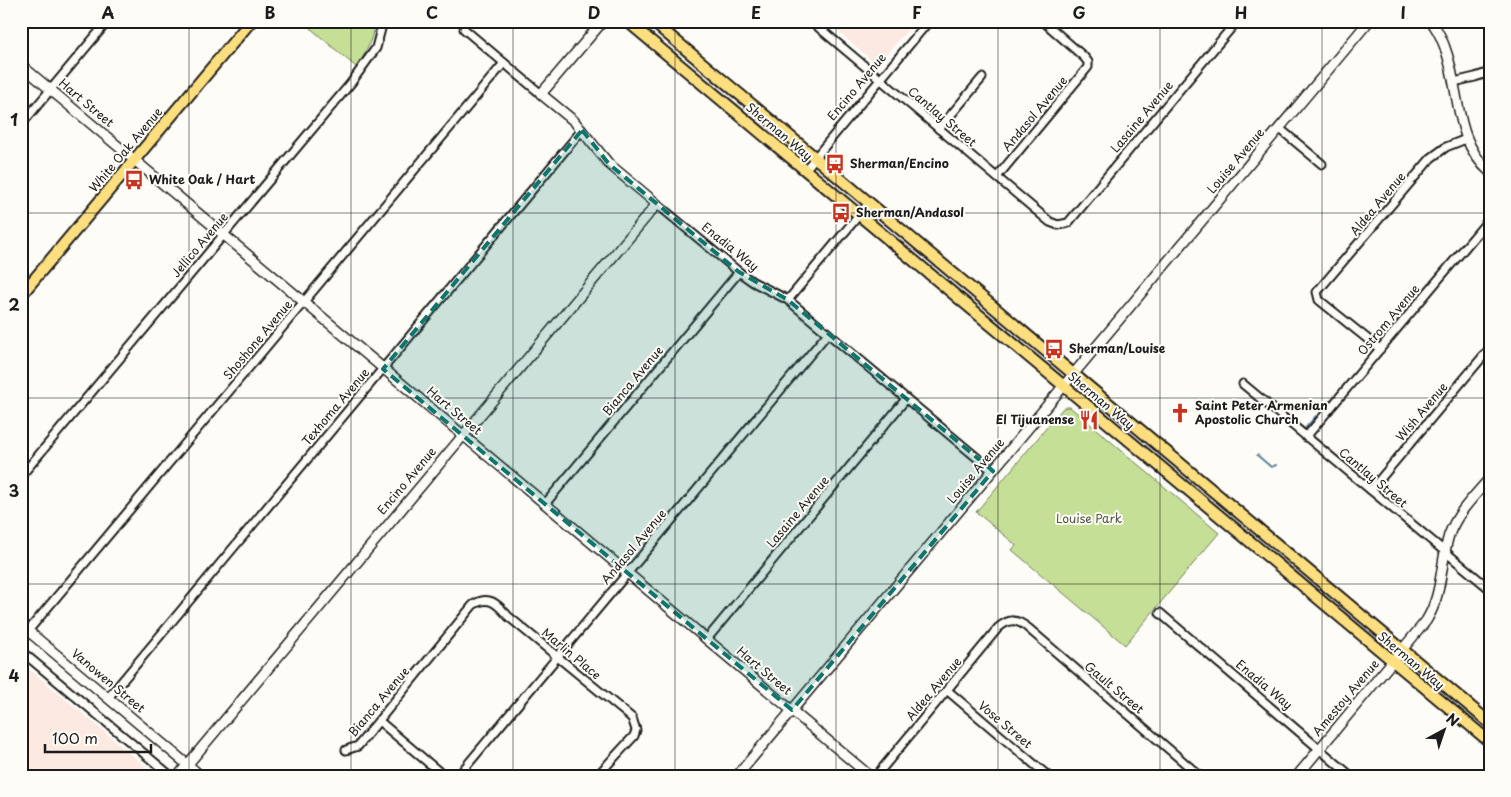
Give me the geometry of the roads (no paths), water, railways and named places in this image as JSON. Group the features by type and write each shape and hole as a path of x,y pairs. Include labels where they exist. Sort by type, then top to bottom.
{"main road":[{"name":"White Oak Avenue","path":"21,295 250,21"},
{"name":"Sherman Way","path":"627,21 1490,742"},
{"name":"Sherman Way","path":"652,21 1490,723"}],"street":[{"path":"21,125 108,21"},
{"name":"Jellico Avenue","path":"21,476 364,66 376,48 383,21"},
{"path":"541,94 602,21"},
{"name":"Cantlay Street","path":"810,21 1050,222 1062,225"},
{"name":"Encino Avenue","path":"805,170 929,21"},
{"name":"Andasol Avenue","path":"997,177 1084,74 1089,65 1081,54 1043,21"},
{"name":"Lasaine Avenue","path":"1062,225 1068,223 1237,21"},
{"name":"Louise Avenue","path":"736,776 1370,21"},
{"path":"1431,21 1443,41 1466,139 1477,159 1490,172"},
{"name":"Enadia Way","path":"464,29 574,121 609,164 739,272 753,282 788,300 993,471"},
{"name":"Shoshone Avenue","path":"25,628 304,302 504,63"},
{"name":"Hart Street","path":"21,65 870,776"},
{"path":"1454,82 1475,78 1490,72"},
{"path":"939,129 982,78"},
{"path":"1280,128 1322,164"},
{"name":"Texhoma Avenue","path":"108,698 582,130"},
{"name":"Aldea Avenue","path":"1380,349 1319,300 1316,295 1318,289 1431,158 1446,147 1466,139"},
{"path":"788,300 869,203"},
{"name":"Encino Avenue","path":"178,776 657,204"},
{"name":"Ostrom Avenue","path":"1306,436 1490,218"},
{"name":"Bianca Avenue","path":"545,504 739,272"},
{"name":"Andasol Avenue","path":"458,776 828,334"},
{"name":"Wish Avenue","path":"1371,490 1490,348"},
{"name":"Cantlay Street","path":"1243,384 1445,554 1490,589"},
{"name":"Lasaine Avenue","path":"706,639 906,399"},
{"name":"Amestoy Avenue","path":"1297,776 1431,613 1440,588 1449,536 1457,518 1490,478"},
{"name":"Bianca Avenue","path":"346,750 358,746 473,605 479,601 486,600"},
{"name":"Marlin Place","path":"486,600 492,601 621,710 628,713 635,724 636,730 630,742 597,776"},
{"name":"Enadia Way","path":"1160,613 1351,776"},
{"name":"Aldea Avenue","path":"876,776 998,628 1012,620"},
{"name":"Gault Street","path":"1012,620 1022,623 1200,776"},
{"name":"Vanowen Street","path":"25,628 201,776"},
{"path":"21,651 171,776"},
{"name":"Vose Street","path":"948,691 1048,776"},
{"path":"379,721 444,776"}],"waterway":[{"path":"1303,431 1316,416"},
{"path":"1257,455 1271,467 1276,465"}],"place":[{"name":"Sherman/Encino","path":"835,164"},
{"name":"White Oak / Hart","path":"134,180"},
{"name":"Sherman/Andasol","path":"841,213"},
{"name":"Sherman/Louise","path":"1054,349"},
{"name":"Saint Peter Armenian Apostolic Church","path":"1180,413"},
{"name":"El Tijuanense","path":"1089,420"}],"park label":[{"name":"Louise Park","path":"1089,519"}]}
